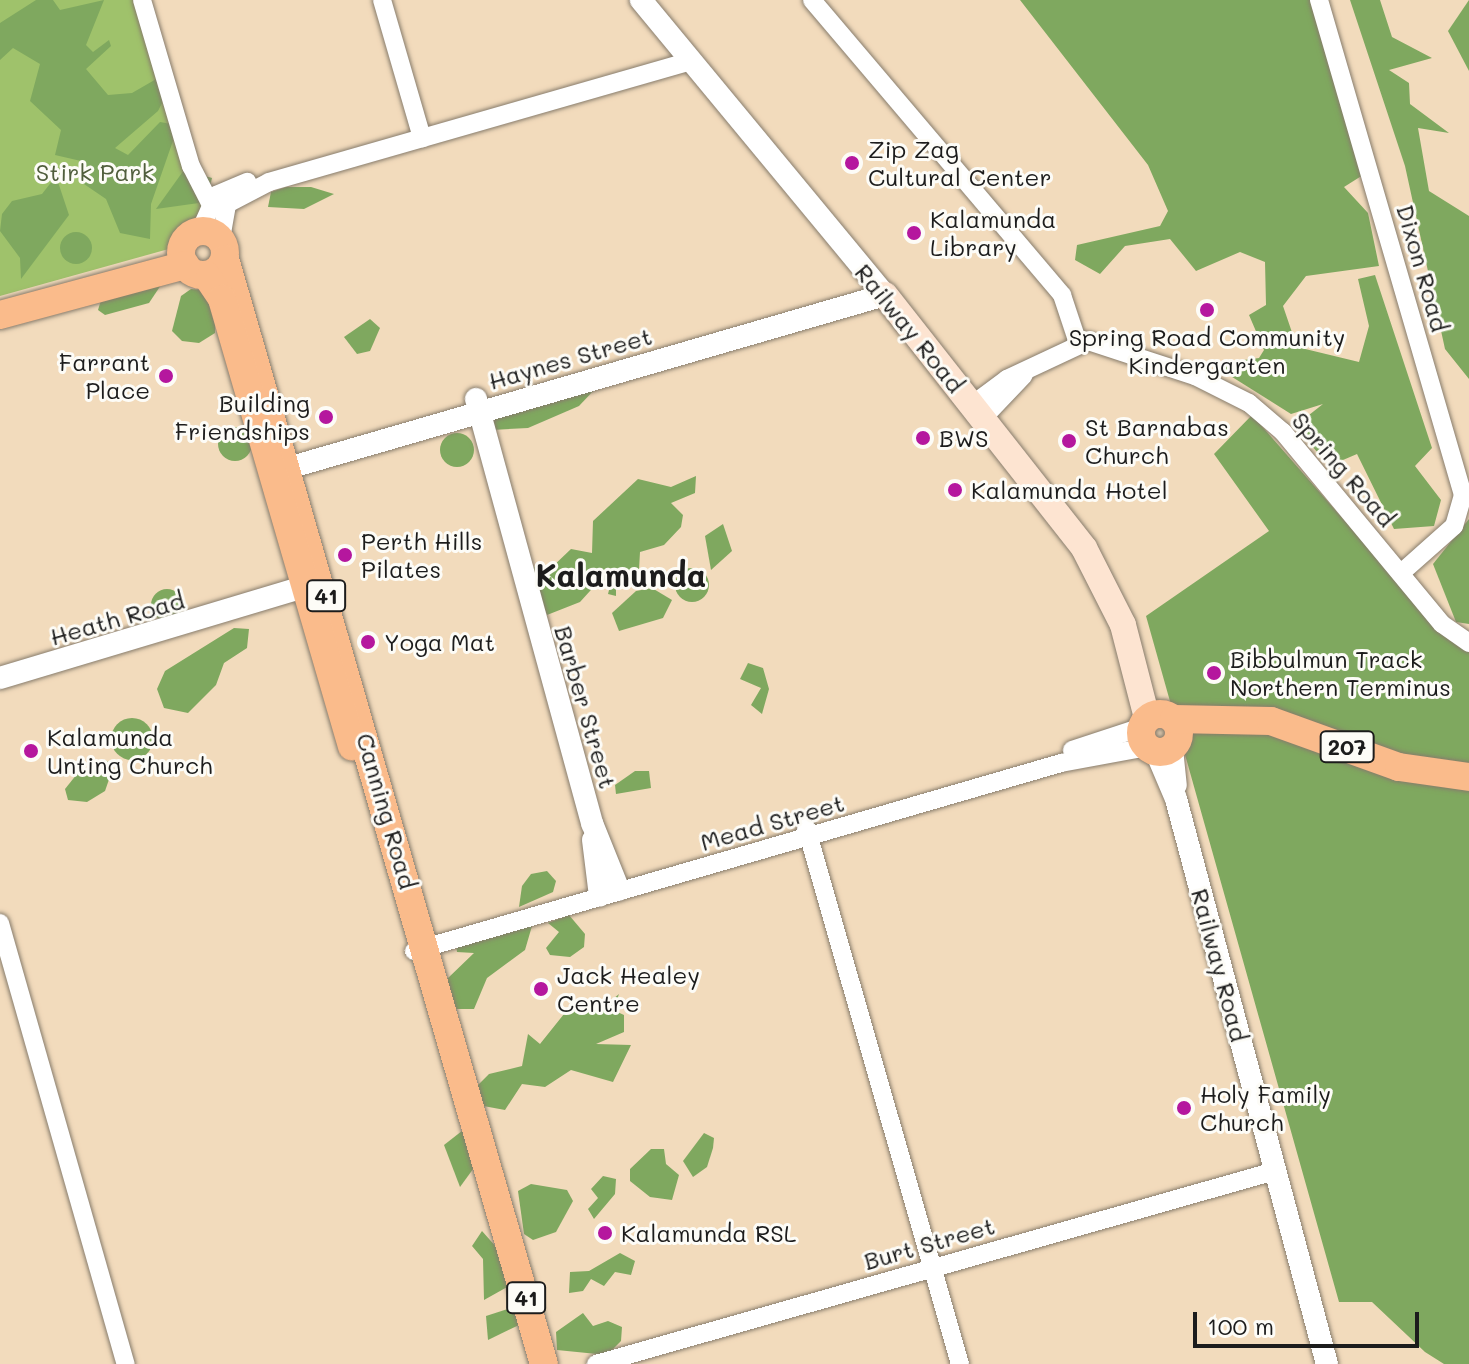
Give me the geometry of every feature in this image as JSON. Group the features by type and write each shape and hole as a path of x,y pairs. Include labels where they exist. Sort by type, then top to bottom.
{"main road":[{"path":"0,315 17,297 203,252"},
{"name":"Canning Road","path":"203,252 277,463 417,944 544,1364"},
{"name":"Railway Road","path":"877,286 1084,548 1143,679 1160,734"},
{"name":"207","path":"1160,734 1226,718 1271,721 1399,767 1469,777"},
{"name":"Canning Road","path":"417,944 527,1364"}],"street":[{"path":"142,0 191,166 210,203 203,252"},
{"path":"382,0 422,138"},
{"name":"Railway Road","path":"641,0 877,286"},
{"path":"812,0 1062,295 1078,343 1024,375 977,412"},
{"name":"Dixon Road","path":"1319,0 1463,495 1454,526 1401,573"},
{"path":"210,203 230,187 269,182 691,61"},
{"path":"203,252 227,204 269,182"},
{"name":"Haynes Street","path":"277,463 796,315 877,286"},
{"name":"Spring Road","path":"1078,343 1111,343 1249,403 1308,459 1442,624 1469,643"},
{"name":"Barber Street","path":"470,407 609,888"},
{"name":"Heath Road","path":"0,678 247,608 269,613 314,592"},
{"name":"Railway Road","path":"1160,734 1327,1364"},
{"name":"Mead Street","path":"417,944 1160,734"},
{"path":"808,832 960,1364"},
{"path":"0,923 7,978 126,1364"},
{"name":"Burt Street","path":"596,1364 1275,1171"}],"green space":[{"name":"Stirk Park","path":"0,0 142,0 210,203 183,245 0,296"},
{"path":"36,0 53,0 60,10 104,0 86,45 93,52 109,40 111,46 86,69 108,95 132,93 158,78 164,99 158,111 115,148 128,155 160,122 171,124 175,135 151,204 150,239 120,233 106,199 81,182 81,161 55,155 61,130 30,101 40,64 13,48 0,60 0,23"},
{"path":"1020,0 1315,0 1363,175 1344,187 1368,213 1379,266 1306,276 1283,306 1297,347 1359,362 1369,326 1358,279 1375,275 1432,448 1415,466 1441,500 1434,526 1394,529 1357,454 1329,466 1295,426 1323,404 1291,414 1221,370 1221,363 1259,358 1264,350 1249,315 1266,305 1265,262 1240,252 1196,271 1170,239 1125,246 1100,274 1075,260 1077,245 1160,226 1168,211 1148,165"},
{"path":"1350,0 1380,0 1392,37 1432,58 1389,70 1409,83 1410,104 1449,133 1418,128 1429,191 1469,216 1469,379 1445,349 1405,166"},
{"path":"1469,0 1469,71 1448,31"},
{"path":"184,170 212,178 206,202 156,209"},
{"path":"56,176 69,215 21,279 20,258 0,231 2,214 12,201 42,194"},
{"path":"286,187 311,187 334,194 304,209 268,207 271,192"},
{"path":"76,232 87,237 92,248 87,259 76,264 65,259 60,248 65,237"},
{"path":"165,279 149,303 105,315 98,310 101,300"},
{"path":"191,289 202,290 215,311 215,333 199,343 182,341 172,331 181,296"},
{"path":"370,319 380,328 370,351 357,354 344,337"},
{"path":"596,388 579,406 528,428 492,430 488,418"},
{"path":"1252,415 1450,641 1469,646 1469,1364 1444,1364 1425,1352 1372,1302 1339,1302 1146,616 1269,531 1214,454"},
{"path":"235,427 247,432 252,444 247,456 235,461 223,456 218,444 223,432"},
{"path":"457,433 469,438 474,450 469,462 457,467 445,462 440,450 445,438"},
{"path":"696,476 695,493 671,503 683,515 681,527 664,545 640,552 639,570 616,581 616,596 608,594 611,582 600,580 580,602 547,615 529,574 535,566 550,569 571,549 592,553 593,521 638,479 671,487"},
{"path":"1469,519 1469,624 1456,622 1433,564"},
{"path":"723,524 732,551 711,570 705,536"},
{"path":"692,568 704,573 709,585 704,597 692,602 680,597 675,585 680,573"},
{"path":"652,588 672,600 663,618 619,631 612,613 636,591"},
{"path":"167,589 178,594 183,605 178,616 167,621 156,616 151,605 156,594"},
{"path":"234,628 249,629 247,648 224,663 216,685 188,713 164,708 157,689 165,671"},
{"path":"748,663 763,668 769,689 762,714 751,705 761,688 740,679"},
{"path":"132,718 147,724 153,739 147,754 132,760 117,754 111,739 117,724"},
{"path":"105,760 114,765 105,791 87,802 68,800 65,789 77,774"},
{"path":"635,771 649,771 651,788 616,794 615,785"},
{"path":"547,871 556,881 553,892 519,907 522,886 531,874"},
{"path":"569,915 585,934 584,947 570,957 550,955 546,948 559,932 548,923"},
{"path":"532,926 525,950 487,978 474,1009 456,1009 447,979 474,953 457,952 456,945"},
{"path":"619,994 613,1010 624,1015 624,1032 596,1044 631,1045 613,1082 571,1070 545,1087 522,1084 505,1110 478,1105 477,1086 489,1074 522,1066 528,1034 540,1044 568,1009 606,1005"},
{"path":"467,1127 476,1165 460,1187 444,1145"},
{"path":"704,1133 714,1138 713,1148 707,1167 693,1177 683,1161"},
{"path":"651,1149 664,1149 666,1164 679,1175 672,1200 650,1197 630,1181 630,1169"},
{"path":"603,1176 616,1179 615,1194 594,1219 588,1209 598,1198 591,1189"},
{"path":"531,1184 567,1190 573,1201 556,1232 533,1240 524,1234 518,1191"},
{"path":"482,1231 498,1249 509,1286 484,1300 483,1259 472,1246"},
{"path":"620,1253 635,1261 631,1275 615,1272 604,1286 591,1279 583,1291 569,1293 570,1272 589,1271"},
{"path":"517,1306 519,1325 488,1340 486,1316"},
{"path":"583,1313 593,1326 608,1321 622,1327 621,1341 607,1355 557,1350 556,1332"}],"place":[{"name":"Zip Zag Cultural Center","path":"852,163"},
{"name":"Kalamunda Library","path":"914,233"},
{"name":"Spring Road Community Kindergarten","path":"1207,310"},
{"name":"Farrant Place","path":"166,376"},
{"name":"Building Friendships","path":"326,417"},
{"name":"BWS","path":"923,438"},
{"name":"St Barnabas Church","path":"1069,441"},
{"name":"Kalamunda Hotel","path":"955,490"},
{"name":"Perth Hills Pilates","path":"345,555"},
{"name":"Yoga Mat","path":"368,642"},
{"name":"Bibbulmun Track Northern Terminus","path":"1214,673"},
{"name":"Kalamunda Unting Church","path":"31,751"},
{"name":"Jack Healey Centre","path":"541,989"},
{"name":"Holy Family Church","path":"1184,1108"},
{"name":"Kalamunda RSL","path":"605,1233"}],"district":[{"name":"Kalamunda","path":"621,574"}]}
